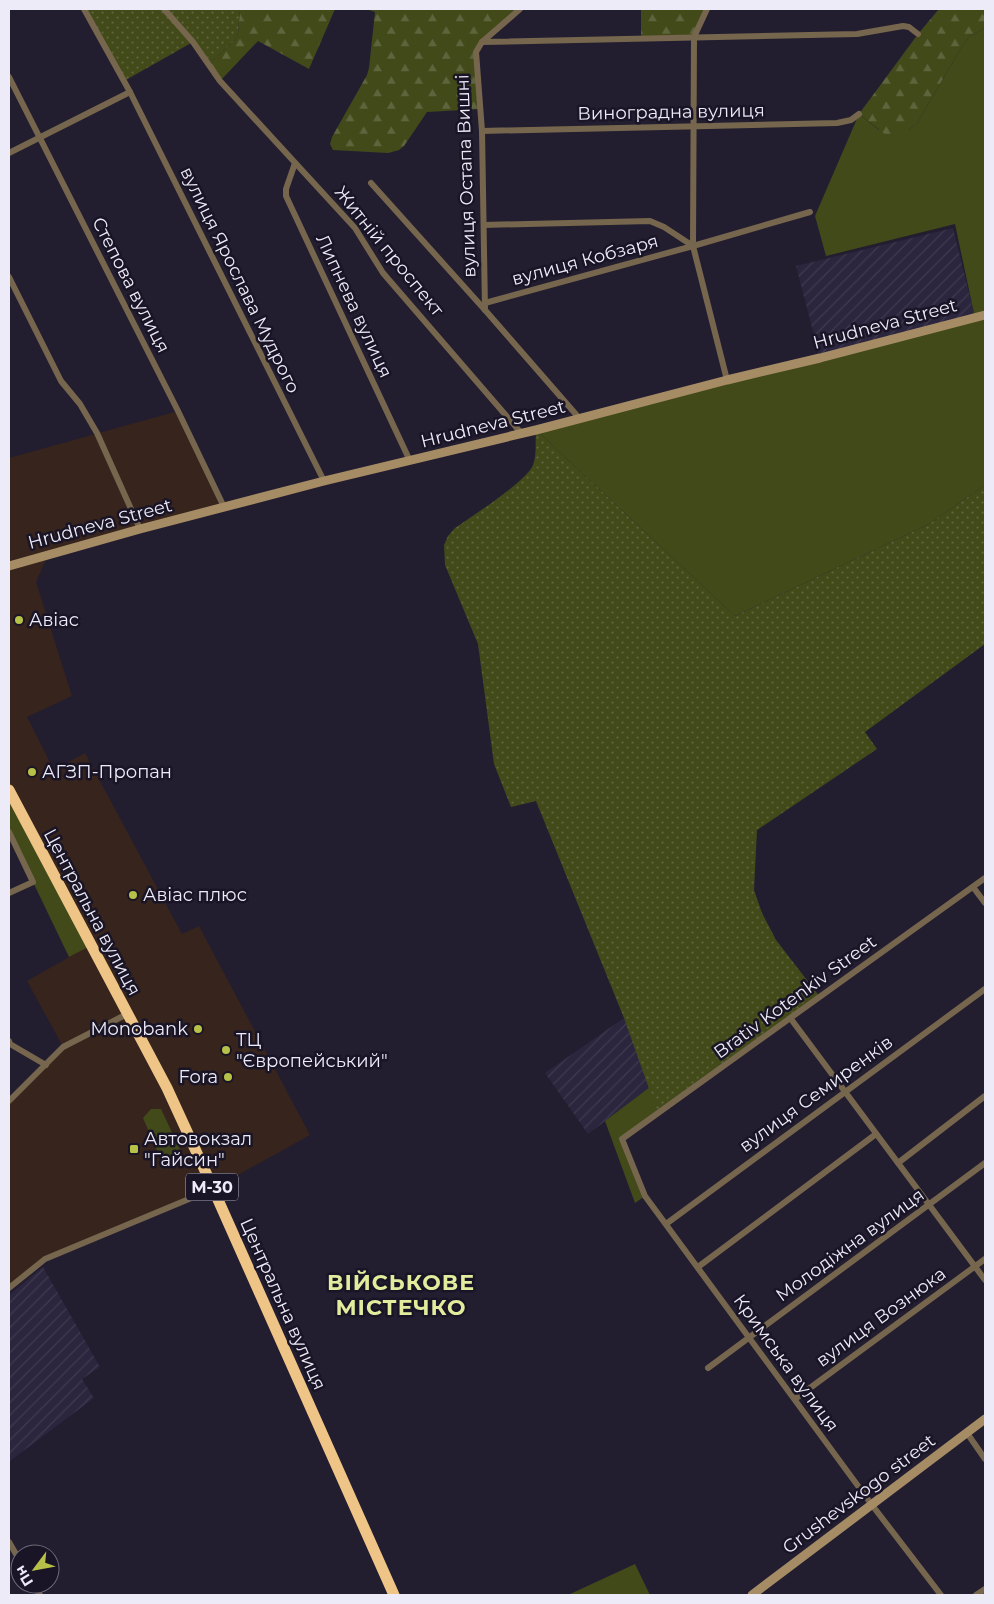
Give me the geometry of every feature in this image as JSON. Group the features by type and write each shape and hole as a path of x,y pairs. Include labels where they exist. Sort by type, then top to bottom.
{"highway":[{"name":"Центральна вулиця","path":"9,790 167,1088 394,1595"}],"street":[{"name":"вулиця Ярослава Мудрого","path":"84,9 130,92 324,481"},
{"name":"Житній проспект","path":"164,9 193,42 220,81 355,228 383,273 522,434"},
{"path":"482,42 520,9"},
{"path":"707,9 694,37 693,246 726,380"},
{"path":"482,42 857,34 903,26 909,27 918,34"},
{"name":"вулиця Остапа Вишні","path":"482,42 476,52 482,131 485,306"},
{"name":"Степова вулиця","path":"9,77 178,411 224,507"},
{"path":"9,153 130,92"},
{"name":"Виноградна вулиця","path":"482,131 837,123 851,120 859,114"},
{"name":"Липнева вулиця","path":"295,162 286,189 286,196 410,461"},
{"name":"Житній проспект","path":"371,183 485,306 580,419"},
{"name":"вулиця Кобзаря","path":"485,306 810,212"},
{"name":"вулиця Кобзаря","path":"484,225 650,222 664,227 693,246"},
{"path":"9,277 61,382 80,404 97,433 140,529"},
{"name":"Hrudneva Street","path":"9,566 140,529 324,481 522,434 726,380 820,358 985,315"},
{"path":"9,832 34,882 9,893"},
{"name":"Brativ Kotenkiv Street","path":"622,1139 985,878"},
{"path":"973,887 985,904"},
{"name":"вулиця Семиренків","path":"666,1224 844,1091 985,989"},
{"path":"9,1101 63,1047 127,1014"},
{"path":"791,1019 985,1280"},
{"path":"9,1044 46,1064"},
{"path":"898,1163 985,1096"},
{"path":"698,1267 876,1134"},
{"name":"Кримська вулиця","path":"622,1139 645,1196 940,1595"},
{"name":"Молодіжна вулиця","path":"708,1368 930,1206 985,1163"},
{"path":"9,1288 45,1259 213,1189"},
{"name":"вулиця Вознюка","path":"795,1399 985,1259"},
{"name":"Grushevskogo street","path":"752,1595 985,1419"},
{"path":"967,1433 985,1459"},
{"path":"976,1595 985,1589"}],"shaded area":[{"path":"953,228 975,317 820,358 796,266"},
{"path":"178,411 224,507 48,555 36,582 72,696 27,717 54,770 85,753 182,934 199,926 310,1135 213,1189 45,1259 9,1288 9,1101 63,1047 27,981 92,944 9,789 9,458"},
{"path":"624,1018 650,1087 588,1134 545,1073"},
{"path":"43,1267 100,1367 82,1379 94,1398 11,1460 9,1466 9,1295"}],"green space":[{"path":"84,9 240,9 238,34 235,40 208,65 193,42 124,81"},
{"path":"240,9 335,9 309,69 258,41 220,81 208,65 235,40 238,34"},
{"path":"366,9 518,9 478,46 481,109 427,112 404,146 399,150 388,153 333,150 330,144 332,137 367,75 369,68 375,12"},
{"path":"641,9 707,9 694,37 641,38"},
{"path":"939,9 985,9 985,28 970,36 964,43 917,123 900,135 886,135 859,114 918,34"},
{"path":"985,28 985,485 929,524 735,616 536,430 975,318 955,224 826,256 815,216 859,114 879,130 908,130 917,123 964,43 970,36"},
{"path":"536,430 735,616 929,524 985,485 985,644 865,732 877,749 757,830 754,890 762,913 776,940 820,997 658,1114 624,1018 536,801 511,807 494,764 478,644 445,565 444,545 448,536 455,528 498,498 520,480 533,465"},
{"path":"9,790 92,945 69,957 9,832"},
{"path":"650,1087 658,1114 622,1139 645,1196 635,1203 605,1121"},
{"path":"151,1109 161,1109 184,1158 181,1164 164,1166 143,1118"},
{"path":"635,1564 650,1595 568,1595"}],"place":[{"name":"Авіас","path":"19,620"},
{"name":"АГЗП-Пропан","path":"32,772"},
{"name":"Авіас плюс","path":"133,895"},
{"name":"Monobank","path":"198,1029"},
{"name":"ТЦ \"Європейський\"","path":"226,1050"},
{"name":"Fora","path":"228,1077"},
{"name":"Автовокзал \"Гайсин\"","path":"134,1149"}],"district":[{"name":"ВІЙСЬКОВЕ МІСТЕЧКО","path":"401,1294"}]}
